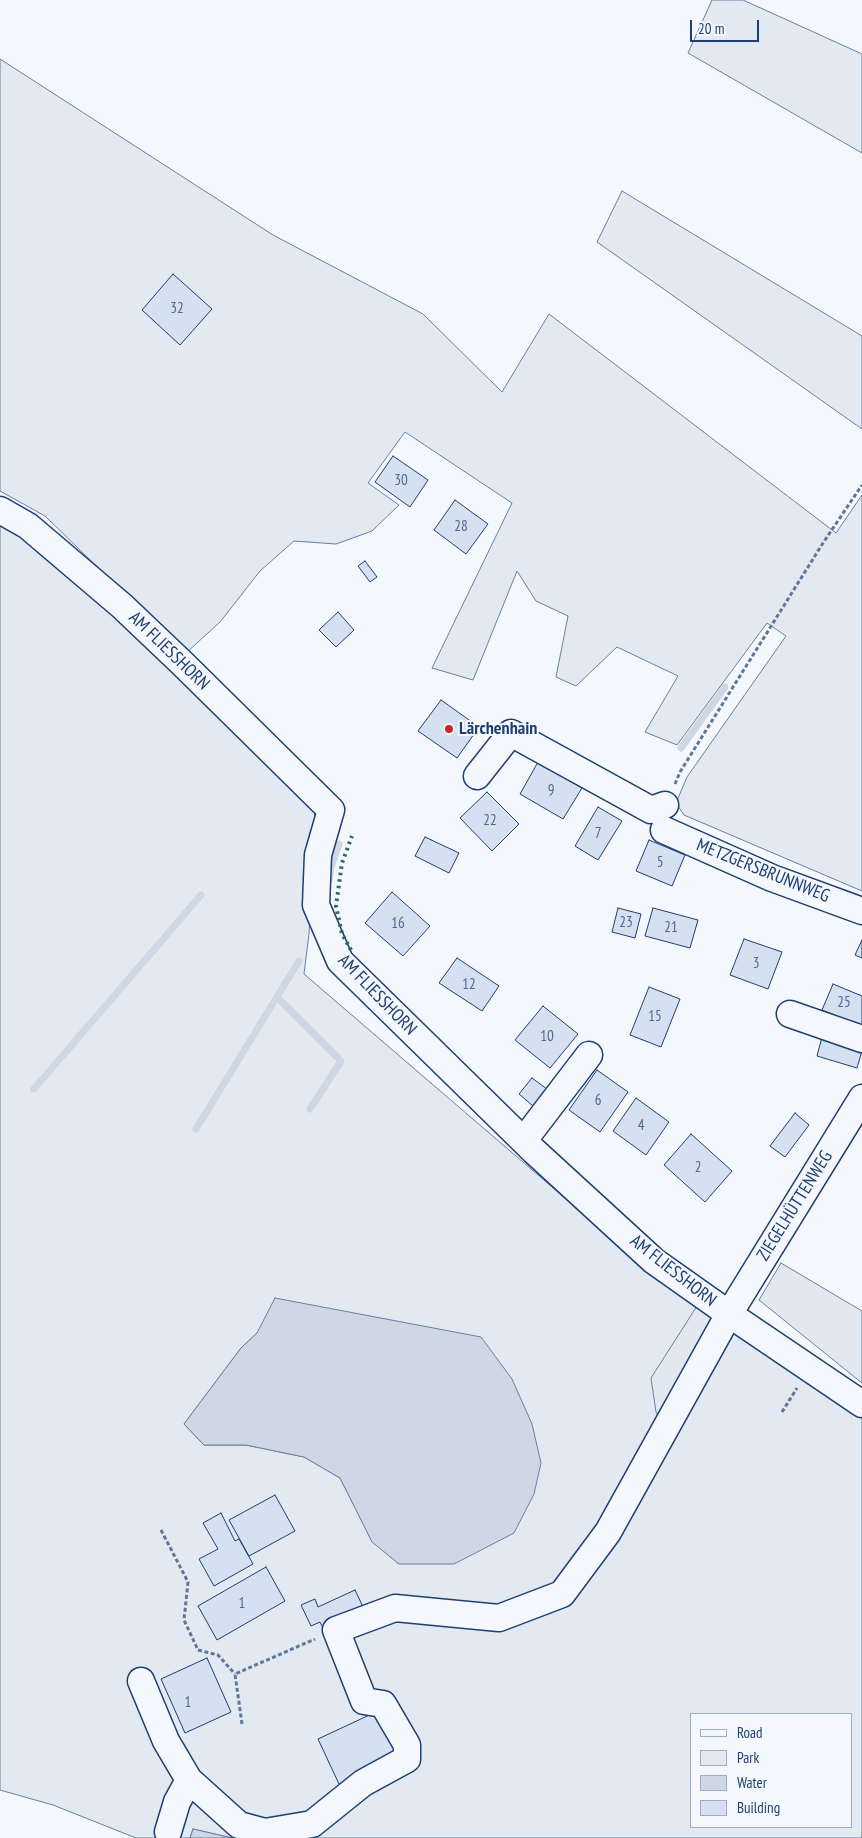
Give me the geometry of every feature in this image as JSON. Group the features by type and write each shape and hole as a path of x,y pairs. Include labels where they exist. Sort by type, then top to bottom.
{"street":[{"name":"AM FLIESSHORN","path":"0,510 28,526 122,606 331,810 318,855 316,905 340,961 524,1140 654,1261 862,1404"},
{"path":"477,776 511,733 665,818"},
{"name":"METZGERSBRUNNWEG","path":"665,818 772,878 862,911"},
{"path":"790,1014 862,1039"},
{"path":"524,1140 589,1056"},
{"name":"ZIEGELHÜTTENWEG","path":"729,1314 862,1098"},
{"name":"AM FLIESSHORN","path":"336,1630 395,1608 499,1618 562,1594 608,1532 729,1314"},
{"path":"141,1681 166,1741 189,1780 239,1825 266,1832 312,1824 363,1783 407,1759 407,1745 383,1704 364,1701 336,1630"},
{"path":"168,1832 177,1802 189,1780"}],"path":[{"path":"665,818 680,772 823,543 862,485"},
{"path":"161,1530 188,1582 184,1620 198,1650 218,1655 235,1674 242,1724"},
{"path":"235,1674 336,1630"}],"green space":[{"path":"712,0 743,0 862,54 862,153 688,53"},
{"path":"0,59 273,235 423,314 502,392 549,314 836,533 862,495 862,891 684,815 676,803 687,777 786,636 767,623 677,745 645,732 678,676 617,647 576,686 556,677 568,616 536,601 517,571 473,680 432,668 512,503 405,432 368,483 399,505 372,531 336,544 294,541 260,571 220,622 186,653 45,516 0,491"},
{"path":"622,191 862,336 862,429 597,242"},
{"path":"0,520 114,612 315,812 309,934 304,974 630,1254 862,1412 862,1838 232,1838 193,1829 190,1838 136,1838 53,1805 0,1790","holes":["257,1333 399,1564 372,1541 340,1478 304,1457 246,1445 204,1445 184,1424 241,1348"]}],"shaded area":[{"path":"781,1263 862,1311 862,1383 759,1300"},
{"path":"697,1306 723,1323 665,1428 656,1412 651,1378"}],"water":[{"path":"275,1298 481,1337 512,1379 532,1424 541,1463 534,1494 514,1533 454,1564 399,1564 372,1542 340,1478 304,1457 246,1445 204,1445 184,1424 241,1348 257,1333"},
{"path":"193,1829 232,1838 190,1838"}],"building":[{"path":"173,274 212,309 180,345 142,310"},
{"path":"393,456 428,480 410,507 375,482"},
{"path":"455,500 488,524 466,554 434,530"},
{"path":"365,561 377,577 370,582 358,566"},
{"path":"338,612 354,630 336,647 319,630"},
{"name":"Lärchenhain","path":"441,700 479,727 457,758 418,731"},
{"path":"538,762 582,788 563,819 520,794"},
{"name":"Lärchenhain","path":"487,792 519,824 492,851 460,818"},
{"path":"598,807 622,821 598,860 575,846"},
{"path":"425,837 459,853 449,873 415,856"},
{"path":"649,840 685,855 672,886 636,871"},
{"path":"392,892 430,926 403,956 365,923"},
{"path":"618,908 641,914 635,938 612,932"},
{"path":"653,908 698,920 690,948 645,936"},
{"path":"744,939 782,952 768,989 730,975"},
{"path":"862,940 862,958 855,955"},
{"path":"457,958 499,986 482,1011 439,983"},
{"path":"833,984 862,996 862,1026 822,1010"},
{"path":"649,987 680,999 661,1047 630,1035"},
{"path":"543,1006 578,1034 550,1068 515,1040"},
{"path":"823,1033 862,1051 857,1068 817,1056"},
{"path":"597,1070 628,1092 600,1132 569,1110"},
{"path":"532,1078 547,1089 533,1106 519,1094"},
{"path":"636,1098 669,1122 646,1155 613,1131"},
{"path":"795,1113 809,1125 785,1157 770,1146"},
{"path":"691,1134 732,1171 705,1202 664,1165"},
{"path":"275,1495 295,1531 249,1556 229,1520"},
{"path":"221,1513 235,1541 239,1539 253,1564 214,1586 199,1559 218,1549 203,1523"},
{"path":"266,1567 285,1601 217,1640 198,1606"},
{"path":"355,1590 364,1609 323,1628 320,1622 311,1626 301,1605 315,1599 318,1607"},
{"path":"207,1658 231,1712 185,1733 161,1679"},
{"path":"378,1711 399,1756 339,1784 318,1739"}],"waterway":[{"path":"681,748 725,687"},
{"path":"329,880 331,867 339,844"},
{"path":"34,1089 201,895"},
{"path":"196,1129 299,961"},
{"path":"277,997 341,1061 310,1109"}],"hedge":[{"path":"351,950 342,934 336,906 342,863 352,836"}],"place":[{"name":"Lärchenhain","path":"449,729"}]}
